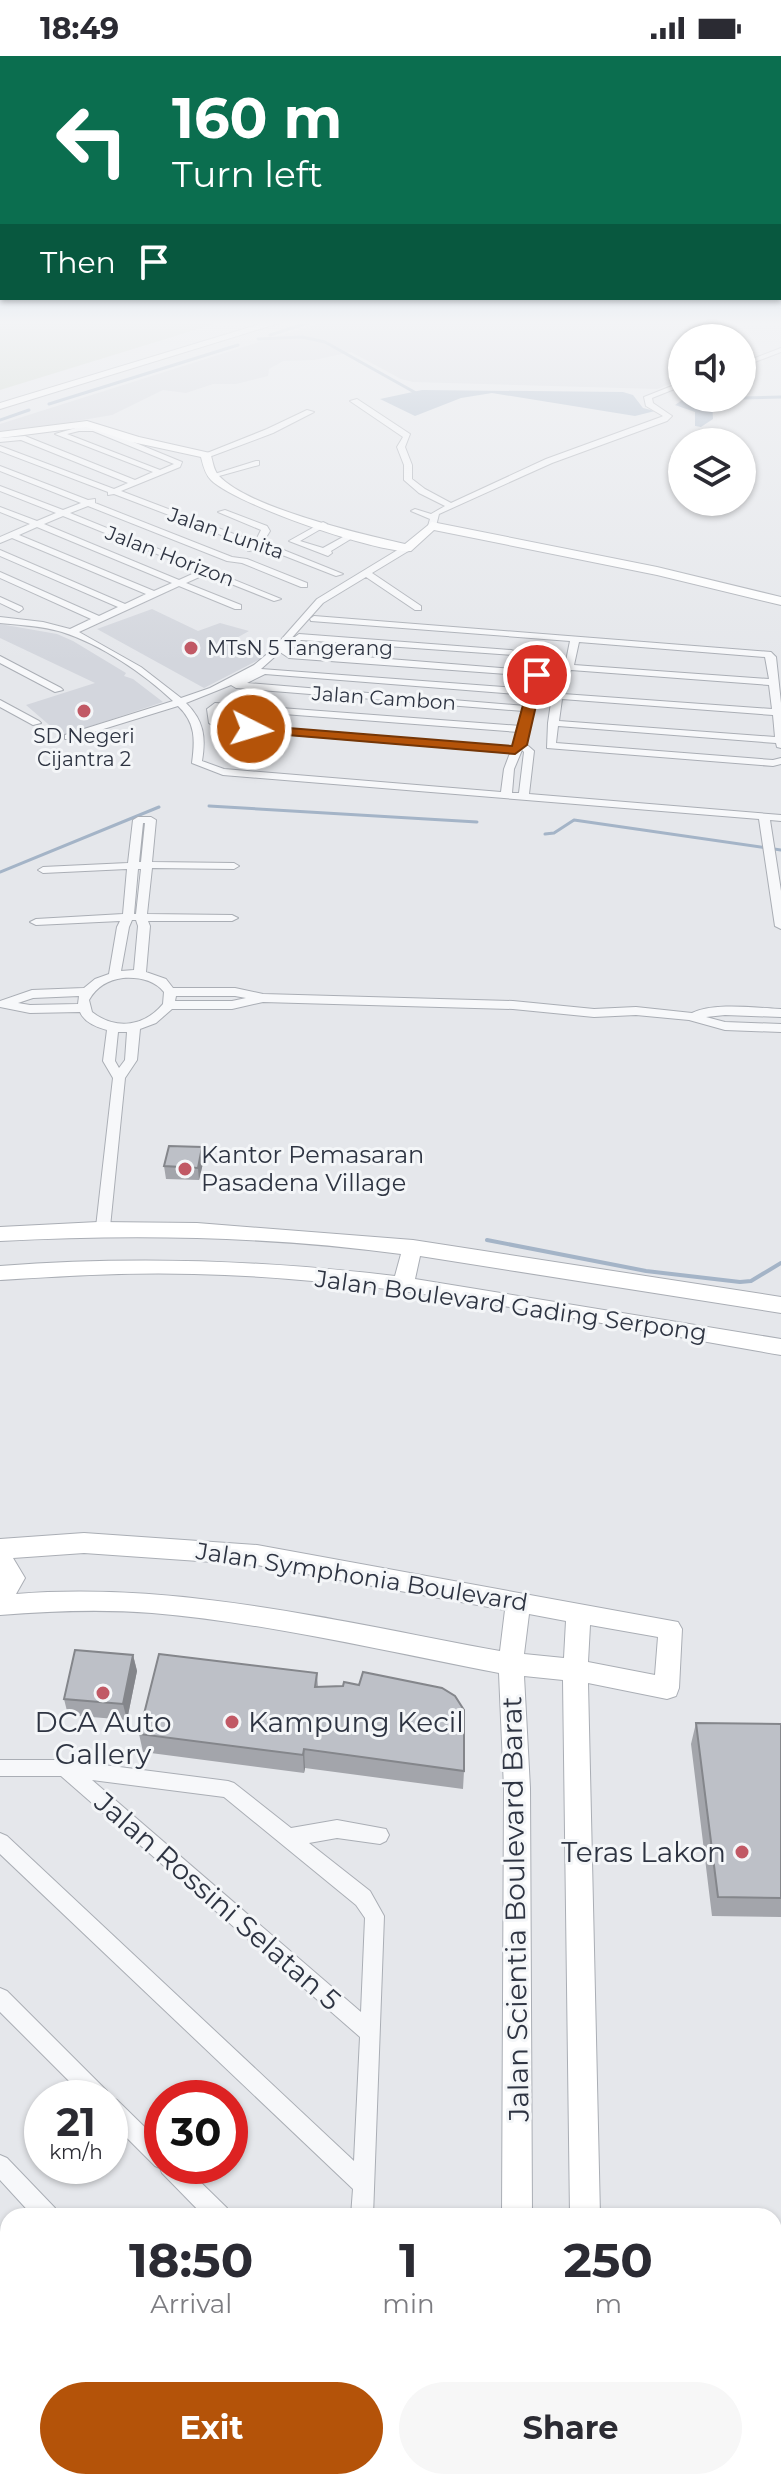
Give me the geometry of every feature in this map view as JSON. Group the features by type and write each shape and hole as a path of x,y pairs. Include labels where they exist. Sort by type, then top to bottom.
{"street":[{"path":"0,438 22,435"},
{"path":"60,435 159,472"},
{"path":"0,540 179,463 102,435"},
{"path":"119,435 206,455 261,435"},
{"path":"405,435 407,436 401,447 408,465 408,480 452,506"},
{"path":"68,737 179,701 256,668 294,632 309,610 407,548 452,506 549,461 621,435"},
{"path":"0,438 22,438 135,483"},
{"name":"Jalan Lunita","path":"0,448 339,574"},
{"path":"206,455 212,476 260,502 407,548"},
{"path":"212,476 256,463"},
{"path":"0,468 304,585"},
{"name":"Jalan Horizon","path":"0,488 277,599"},
{"path":"0,509 238,607"},
{"path":"415,511 432,522 781,601"},
{"path":"71,632 257,546 266,531 264,528 222,512"},
{"path":"323,524 293,541 326,552 355,534"},
{"path":"0,530 153,594"},
{"path":"0,553 124,607"},
{"path":"368,574 418,608"},
{"path":"0,575 98,619"},
{"path":"0,600 19,609"},
{"path":"322,608 372,624"},
{"path":"314,619 768,654 771,657 781,742 526,720 215,706 212,709 214,723 220,726 529,751 524,797"},
{"path":"0,620 71,632 121,660 179,701 195,720 200,739 197,763 205,768 781,818"},
{"path":"506,670 515,634"},
{"path":"506,796 535,673 289,655 284,651 299,637 511,653"},
{"path":"575,639 569,667 560,676 550,744 780,762"},
{"path":"0,659 58,690"},
{"path":"569,667 772,682"},
{"name":"Jalan Cambon","path":"526,720 240,688 236,685 263,671 532,692"},
{"path":"557,696 776,712"},
{"path":"0,703 36,723"},
{"path":"764,817 781,926"},
{"path":"115,975 123,927 128,917 138,820 151,820 141,918 144,926 140,974"},
{"path":"43,870 147,865 234,866"},
{"path":"36,922 128,917 232,918"},
{"path":"83,1008 87,992 115,975 140,974 162,982 170,999"},
{"path":"2,1004 32,994 87,992"},
{"path":"170,999 232,1005 263,998 513,1005 567,1012 636,1011 689,1016 725,1026 781,1028"},
{"path":"83,1008 91,1019 113,1027 134,1027 156,1019 170,999"},
{"path":"2,1004 30,1009 83,1008"},
{"path":"689,1016 725,1011 781,1013"},
{"path":"113,1027 109,1061 119,1078"},
{"path":"103,1227 119,1078 131,1060 134,1027"},
{"name":"Jalan Boulevard Gading Serpong","path":"0,1234 103,1227 304,1234 413,1247 781,1305"},
{"path":"403,1285 413,1247"},
{"name":"Jalan Boulevard Gading Serpong","path":"0,1273 116,1265 215,1267 403,1285 781,1347"},
{"name":"Jalan Symphonia Boulevard","path":"0,1549 84,1543 257,1555 670,1629 667,1688 575,1670"},
{"path":"0,1558 13,1578 0,1597"},
{"path":"0,1605 64,1600 151,1603 211,1610 511,1664 575,1670"},
{"name":"Jalan Scientia Boulevard Barat","path":"517,2208 517,1804 511,1664 518,1602"},
{"path":"579,1612 575,1670 585,2208"},
{"path":"0,1768 64,1768 228,1789 363,1898 375,1916 363,2208"},
{"name":"Jalan Rossini Selatan 5","path":"64,1768 371,2034"},
{"path":"290,1837 337,1829 380,1835"},
{"path":"0,1842 364,2185"},
{"path":"0,1998 82,2080"},
{"path":"128,2125 144,2141"},
{"path":"0,2165 40,2208"},
{"path":"187,2184 211,2208"}],"shaded area":[{"name":"MTsN 5 Tangerang","path":"152,609 198,631 220,623 249,631 233,640 266,656 204,688 97,629"},
{"path":"0,624 57,634 73,641 126,673 124,676 133,679 163,702 62,736 26,705 95,683 0,638"}],"building":[{"path":"169,1146 202,1147 198,1168 164,1166"},
{"path":"75,1650 133,1655 123,1704 64,1699"},
{"path":"159,1654 317,1673 315,1687 343,1686 344,1682 359,1685 363,1672 442,1688 455,1696 464,1710 464,1771 304,1749 303,1755 139,1734"},
{"name":"Teras Lakon","path":"696,1723 781,1724 781,1898 718,1897"}],"waterway":[{"path":"209,806 477,822"},
{"path":"0,872 159,807"},
{"path":"545,834 554,833 574,820 781,850"},
{"path":"487,1240 646,1271 740,1282 751,1281 781,1263"}],"place":[{"name":"MTsN 5 Tangerang","path":"191,648"},
{"name":"SD Negeri Cijantra 2","path":"84,711"},
{"name":"Kantor Pemasaran Pasadena Village","path":"185,1169"},
{"name":"DCA Auto Gallery","path":"103,1693"},
{"name":"Kampung Kecil","path":"232,1722"},
{"name":"Teras Lakon","path":"742,1852"}],"route":[{"path":"251,729 515,750 521,745 537,675"}]}
